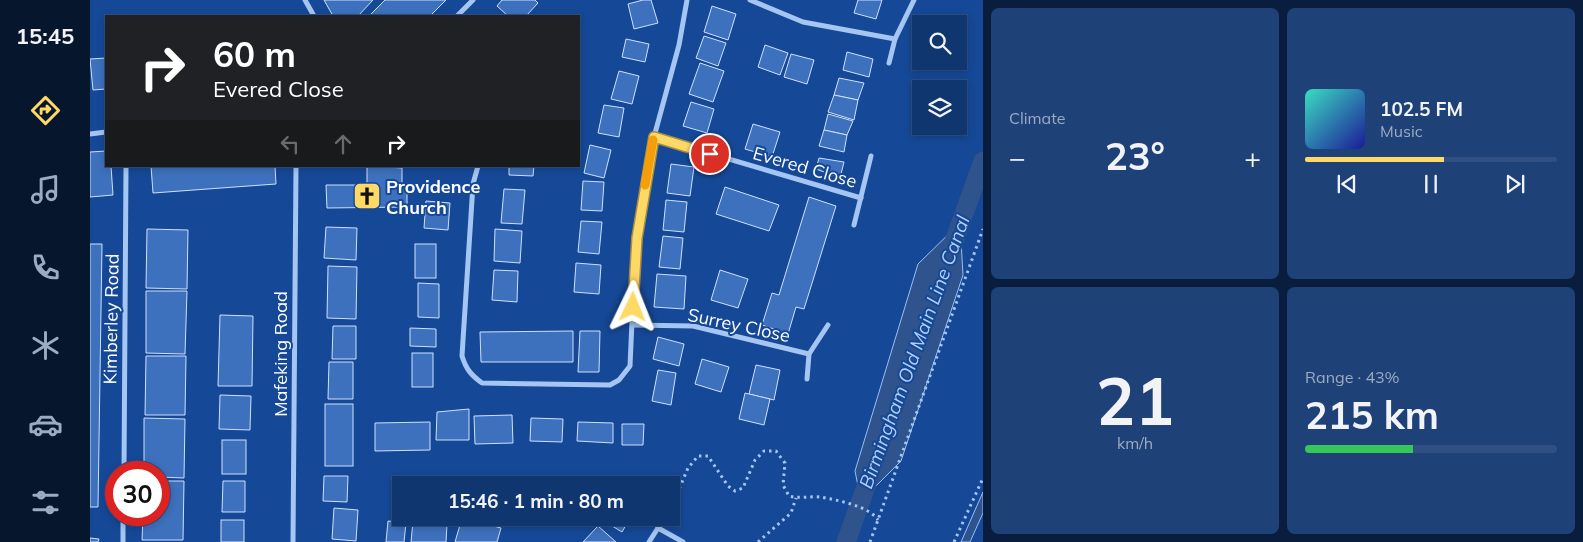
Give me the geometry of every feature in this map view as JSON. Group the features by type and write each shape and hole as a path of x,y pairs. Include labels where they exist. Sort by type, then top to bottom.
{"street":[{"path":"305,0 313,15"},
{"path":"458,15 473,0"},
{"path":"478,167 473,184 462,356 465,367 472,376 482,382 610,385 619,380 630,366 635,254 641,207 654,137 679,45 687,0"},
{"path":"750,0 803,22 895,39"},
{"path":"889,63 895,39 914,0"},
{"path":"90,134 105,132"},
{"name":"Evered Close","path":"654,137 861,198"},
{"name":"Evered Close","path":"854,225 871,156"},
{"name":"Kimberley Road","path":"124,461 126,167"},
{"name":"Mafeking Road","path":"292,542 296,167"},
{"name":"Surrey Close","path":"633,325 693,326 810,354"},
{"name":"Surrey Close","path":"807,379 810,354 828,325"},
{"path":"123,526 123,542"},
{"path":"649,542 658,528 683,542"}],"path":[{"path":"870,542 983,229"},
{"path":"680,487 688,468 698,456 708,456 728,486 735,491 743,488 755,460 764,451 776,452 785,463 783,485 789,496 796,498 820,497 848,504 874,513 878,520"},
{"path":"954,542 983,478"},
{"path":"758,542 791,513 796,498"}],"water":[{"path":"960,223 963,275 901,461 861,501 855,471 918,264"},
{"path":"983,492 983,513 970,542 961,542"}],"building":[{"path":"324,0 373,0 359,15 332,15"},
{"path":"385,0 446,0 431,15 370,15"},
{"path":"502,0 535,0 538,3 527,15 507,15 497,6"},
{"path":"651,0 658,23 634,29 628,4"},
{"path":"858,0 882,0 876,19 854,13"},
{"path":"712,6 736,14 728,40 704,32"},
{"path":"704,36 726,43 718,66 696,58"},
{"path":"626,39 649,44 645,62 622,57"},
{"path":"765,45 788,53 780,75 758,67"},
{"path":"847,52 873,59 869,77 843,70"},
{"path":"791,54 814,60 807,84 784,77"},
{"path":"105,58 105,89 93,90 90,59"},
{"path":"700,63 724,71 713,102 689,94"},
{"path":"619,71 639,76 632,104 611,99"},
{"path":"839,78 864,83 858,100 834,95"},
{"path":"834,95 858,100 854,120 828,112"},
{"path":"691,102 714,109 707,133 683,126"},
{"path":"604,105 624,108 619,137 598,133"},
{"path":"828,114 853,121 847,135 824,130"},
{"path":"753,124 780,132 772,157 745,149"},
{"path":"824,130 847,135 844,152 819,146"},
{"path":"590,145 611,150 604,178 584,173"},
{"path":"105,151 105,167 111,167 113,195 90,197 90,152"},
{"path":"819,158 844,162 840,178 816,169"},
{"path":"671,164 694,167 690,196 667,193"},
{"path":"151,167 275,167 276,184 153,193"},
{"path":"509,167 534,167 533,176 509,175"},
{"name":"Providence Church","path":"367,168 402,168 402,184 407,184 407,207 327,208 326,185 367,185"},
{"path":"583,181 604,182 602,211 581,210"},
{"path":"725,187 779,205 769,231 716,214"},
{"path":"504,189 525,190 522,224 501,223"},
{"path":"809,197 836,206 804,309 796,307 788,334 762,325 772,293 779,295"},
{"path":"666,200 687,202 684,232 663,230"},
{"path":"426,201 450,203 448,230 424,228"},
{"path":"581,221 602,222 599,254 578,252"},
{"path":"326,227 357,228 356,260 324,258"},
{"path":"147,229 188,230 187,289 146,288"},
{"path":"495,229 522,231 520,263 494,261"},
{"path":"663,236 683,238 680,269 659,267"},
{"path":"90,244 102,244 98,507 90,507"},
{"path":"415,244 436,244 436,278 415,278"},
{"path":"576,263 601,265 599,294 574,292"},
{"path":"328,266 357,267 356,319 327,318"},
{"path":"494,270 518,271 517,302 492,300"},
{"path":"720,270 748,279 738,308 711,300"},
{"path":"657,274 686,276 684,309 654,307"},
{"path":"418,283 439,284 439,318 418,317"},
{"path":"146,291 187,291 185,354 146,353"},
{"path":"220,315 253,316 252,386 218,386"},
{"path":"333,326 356,326 356,359 332,359"},
{"path":"410,328 436,329 436,347 410,346"},
{"path":"573,331 573,362 481,362 480,332"},
{"path":"580,331 600,331 599,372 578,372"},
{"path":"658,337 684,344 679,366 653,359"},
{"path":"412,353 433,353 433,387 412,387"},
{"path":"146,356 186,356 185,415 145,415"},
{"path":"702,359 729,367 721,392 695,384"},
{"path":"329,362 353,362 353,399 328,399"},
{"path":"756,365 780,370 774,400 749,394"},
{"path":"658,370 676,373 671,405 652,401"},
{"path":"745,393 770,399 764,425 739,419"},
{"path":"220,395 251,396 250,430 219,429"},
{"path":"325,404 353,404 353,466 325,466"},
{"path":"469,409 469,440 436,440 437,412"},
{"path":"512,415 513,443 475,444 474,416"},
{"path":"144,418 185,419 184,478 170,477 170,461 144,461"},
{"path":"531,418 563,419 562,442 530,441"},
{"path":"430,422 430,450 375,451 375,423"},
{"path":"578,422 613,423 613,443 577,441"},
{"path":"622,424 644,424 643,445 622,445"},
{"path":"222,440 246,440 246,474 222,474"},
{"path":"324,476 348,476 347,502 323,501"},
{"path":"170,481 184,481 183,540 142,540 143,526 170,526"},
{"path":"223,481 245,481 245,512 222,512"},
{"path":"334,508 358,510 356,541 332,539"},
{"path":"221,520 244,520 244,542 221,542"},
{"path":"388,521 392,521 392,526 406,526 404,542 386,542"},
{"path":"413,526 447,526 446,542 411,542"},
{"path":"460,526 493,526 501,528 497,542 455,542"},
{"path":"598,526 616,542 583,542"},
{"path":"612,526 625,526 622,532"},
{"path":"90,538 99,539 98,542 90,542"}],"waterway":[{"name":"Birmingham Old Main Line Canal","path":"952,247 983,161"},
{"name":"Birmingham Old Main Line Canal","path":"846,542 869,478"}],"slow traffic":[{"path":"645,185 653,140"}],"place":[{"name":"Providence Church","path":"367,196"}],"route":[{"path":"633,307 635,254 641,207 654,137 710,154"}]}
